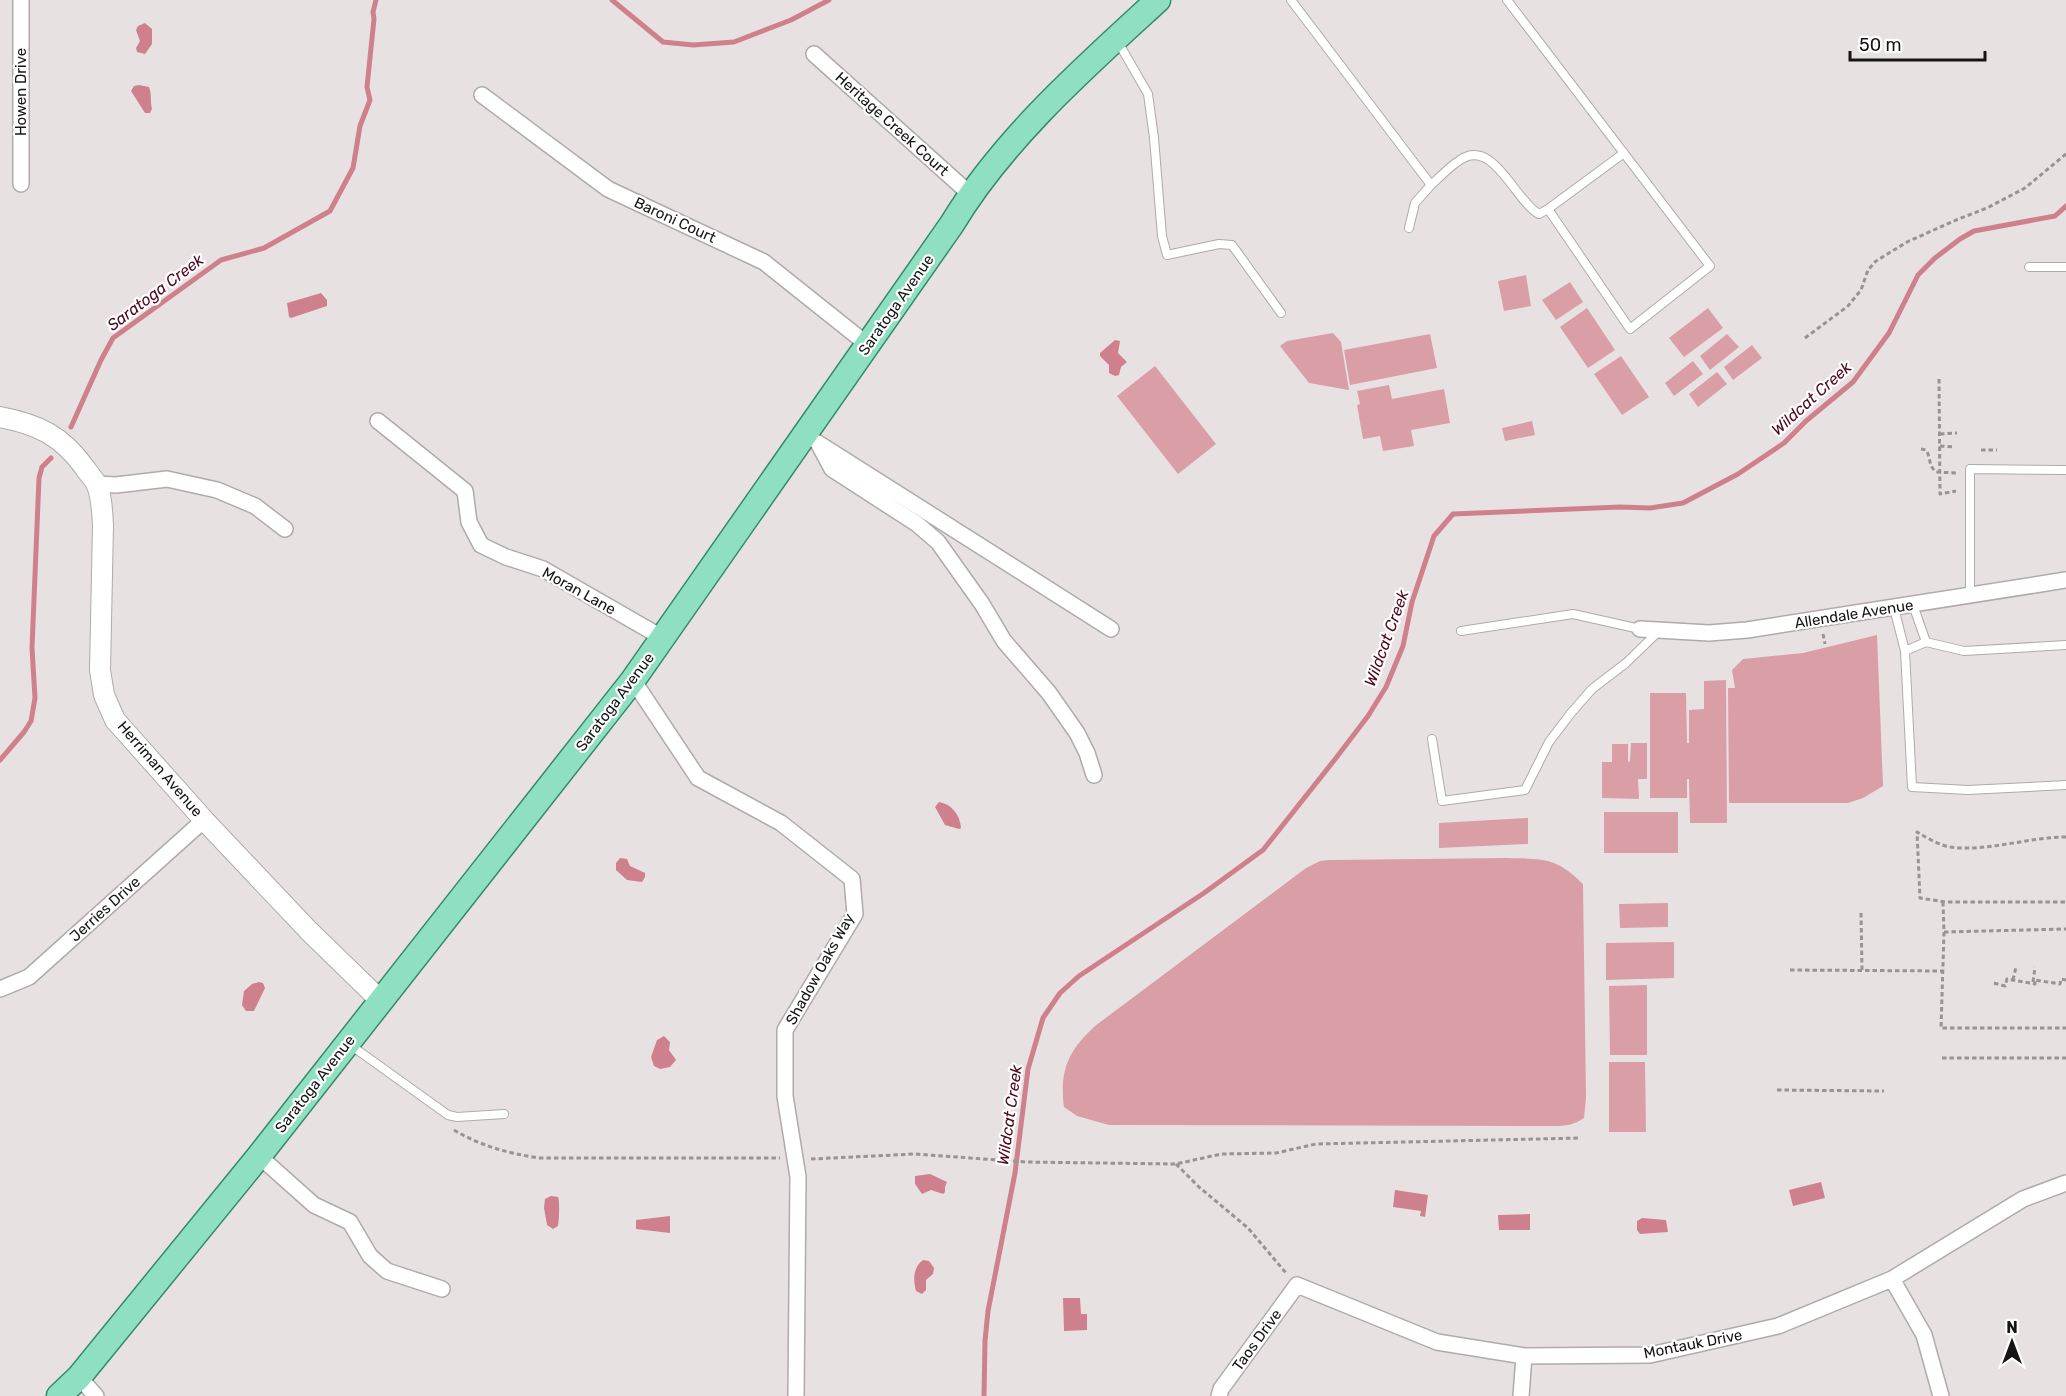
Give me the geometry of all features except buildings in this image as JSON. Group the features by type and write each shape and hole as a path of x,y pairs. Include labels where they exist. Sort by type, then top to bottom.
{"main road":[{"name":"Saratoga Avenue","path":"59,1396 79,1377 259,1156 633,680 812,439 868,345 952,224 970,194 998,159 1085,66 1158,0"}],"street":[{"name":"Howen Drive","path":"21,0 21,184"},
{"name":"Heritage Creek Court","path":"814,54 970,194"},
{"name":"Baroni Court","path":"482,95 608,189 764,262 868,345"},
{"name":"Herriman Avenue","path":"0,417 25,422 59,438 79,459 96,484 102,506 103,525 100,670 104,695 115,720 204,820 309,931 381,1001"},
{"name":"Moran Lane","path":"378,420 465,491 469,522 481,545 506,557 543,569 663,638"},
{"path":"812,439 1111,628"},
{"path":"812,439 832,469 917,524 938,542 1005,641 1049,693 1077,733 1094,775"},
{"path":"96,484 116,485 167,479 217,490 255,506 285,529"},
{"name":"Allendale Avenue","path":"1640,629 1709,633 1747,630 2066,580"},
{"name":"Shadow Oaks Way","path":"633,680 698,778 781,823 852,879 855,914 785,1030 785,1096 798,1177 796,1396"},
{"name":"Jerries Drive","path":"0,989 29,977 204,820"},
{"path":"259,1156 314,1205 350,1222 370,1256 387,1271 442,1289"},
{"name":"Montauk Drive","path":"1297,1285 1437,1342 1524,1356 1650,1355 1778,1326 1892,1279 2023,1199 2066,1183"},
{"path":"1892,1279 1924,1335 1941,1396"},
{"name":"Taos Drive","path":"1219,1396 1221,1389 1297,1285"},
{"path":"1521,1396 1524,1356"},
{"path":"79,1377 96,1396"}],"lane":[{"path":"1291,0 1431,185"},
{"path":"1507,0 1710,266 1630,330 1548,209"},
{"path":"1116,38 1148,94 1162,236 1167,255 1219,244 1232,245 1281,313"},
{"path":"1409,228 1415,203 1461,158 1481,156 1490,160 1529,208 1539,214 1624,153"},
{"path":"2030,267 2066,267"},
{"path":"1970,595 1970,469 2066,470"},
{"path":"1913,605 1926,642"},
{"path":"1894,608 1905,651 1912,787 1968,790 2066,785"},
{"path":"1461,631 1574,614 1640,629"},
{"path":"1432,739 1442,801 1525,790 1549,742 1571,713 1592,689 1626,663 1659,631"},
{"path":"1905,651 1926,642 1964,651 2066,645"},
{"path":"348,1043 448,1115 457,1118 504,1114"}],"path":[{"path":"1805,338 1848,306 1861,290 1868,270 1876,261 1907,242 1987,208 2025,188 2066,154"},
{"path":"1939,380 1940,494 1956,491"},
{"path":"1940,434 1956,433"},
{"path":"1940,446 1955,447"},
{"path":"1921,449 1926,450 1931,468 1939,473 1956,473"},
{"path":"1981,450 1997,450"},
{"path":"1823,629 1825,644"},
{"path":"2066,837 2045,837 1971,847 1949,846 1917,832 1920,898 1943,902 2066,902"},
{"path":"1943,902 1941,1028 2066,1028"},
{"path":"1861,913 1862,970"},
{"path":"1944,932 2066,929"},
{"path":"2013,980 2016,967"},
{"path":"2033,983 2036,967"},
{"path":"1790,970 1943,971"},
{"path":"1994,983 2005,986 2007,979 2033,983"},
{"path":"2033,983 2035,980 2060,984 2061,979 2066,980"},
{"path":"1942,1058 2066,1058"},
{"path":"1777,1090 1884,1091"},
{"path":"447,1125 465,1137 502,1152 539,1158 768,1156 796,1160 915,1154 1026,1162 1176,1164 1221,1154 1276,1153 1316,1144 1581,1138"},
{"path":"1176,1164 1198,1188 1248,1228 1297,1285"}],"shaded area":[{"path":"145,23 152,29 152,44 145,54 137,52 136,48 140,41 136,30 138,26"},
{"path":"134,86 149,87 152,109 150,113 145,113 131,91"},
{"path":"1526,275 1531,306 1504,311 1498,281"},
{"path":"1570,282 1583,302 1556,320 1542,300"},
{"path":"321,293 327,300 327,306 289,317 287,303"},
{"path":"1587,308 1615,350 1588,368 1560,327"},
{"path":"1708,308 1723,328 1684,357 1669,338"},
{"path":"1333,333 1341,342 1349,390 1309,383 1280,346 1287,341"},
{"path":"1430,334 1437,368 1350,385 1344,350"},
{"path":"1727,334 1739,347 1710,370 1700,356"},
{"path":"1115,340 1120,341 1118,353 1127,362 1121,367 1119,375 1115,376 1109,373 1109,365 1100,353"},
{"path":"1752,345 1762,358 1733,380 1724,367"},
{"path":"1621,356 1649,397 1622,415 1594,374"},
{"path":"1693,361 1703,374 1674,396 1665,383"},
{"path":"1155,366 1216,444 1178,474 1117,396"},
{"path":"1717,372 1727,384 1698,407 1689,394"},
{"path":"1389,385 1392,399 1444,389 1450,423 1411,430 1414,446 1383,451 1380,436 1363,439 1357,391"},
{"path":"1532,421 1535,435 1505,441 1502,428"},
{"path":"1877,635 1883,786 1863,798 1848,803 1729,803 1728,688 1735,688 1732,670 1743,659 1803,653"},
{"path":"1726,680 1727,823 1690,823 1689,779 1687,779 1687,798 1650,798 1650,693 1686,693 1687,743 1689,743 1689,710 1704,709 1704,681"},
{"path":"1631,743 1647,743 1647,779 1638,779 1639,799 1602,798 1602,762 1612,762 1612,744 1628,744 1628,761 1630,762"},
{"path":"939,802 948,805 954,811 961,828 945,825 935,807"},
{"path":"1604,812 1678,812 1678,853 1604,853"},
{"path":"1528,818 1528,844 1439,848 1439,823"},
{"path":"620,858 627,859 630,866 645,873 642,882 627,880 616,870 616,863"},
{"path":"1507,858 1549,861 1574,875 1583,884 1586,1098 1584,1118 1562,1126 1109,1125 1077,1116 1064,1107 1063,1082 1068,1062 1078,1044 1095,1026 1306,868 1320,861 1329,860"},
{"path":"1668,903 1668,927 1620,928 1619,904"},
{"path":"1674,942 1674,978 1606,980 1606,943"},
{"path":"263,983 265,988 254,1011 246,1011 242,1005 244,991 252,984"},
{"path":"1647,985 1647,1055 1610,1055 1609,986"},
{"path":"664,1036 670,1042 669,1050 676,1060 670,1067 660,1069 654,1066 651,1057 657,1040"},
{"path":"1609,1062 1645,1062 1646,1132 1609,1132"},
{"path":"930,1174 947,1182 943,1194 931,1190 922,1194 915,1184 915,1176"},
{"path":"1821,1182 1825,1198 1793,1206 1789,1190"},
{"path":"1395,1190 1428,1195 1425,1217 1420,1216 1421,1211 1393,1207"},
{"path":"551,1196 558,1197 559,1203 558,1226 553,1229 547,1225 544,1208 545,1199"},
{"path":"1530,1214 1530,1230 1499,1230 1498,1215"},
{"path":"670,1216 670,1233 636,1229 636,1220"},
{"path":"1642,1218 1666,1220 1668,1232 1640,1234 1637,1230 1637,1221"},
{"path":"923,1260 929,1261 934,1268 933,1274 926,1280 926,1290 922,1294 916,1291 914,1278 917,1266"},
{"path":"1063,1298 1080,1298 1081,1314 1087,1314 1087,1330 1064,1331"}],"waterway":[{"name":"Saratoga Creek","path":"71,427 113,338 221,260 264,248 330,211 353,168 360,126 370,100 367,87 376,0"},
{"name":"Saratoga Creek","path":"612,0 663,42 693,45 734,42 791,20 829,0"},
{"name":"Wildcat Creek","path":"984,1396 988,1311 1015,1173 1028,1069 1043,1018 1060,993 1079,976 1204,893 1263,850 1368,716 1386,687 1403,646 1412,602 1434,536 1453,514 1620,507 1650,508 1683,503 1738,474 1784,443 1806,421 1853,382 1889,333 1918,275 1935,258 1974,231 2055,216 2066,206"},
{"name":"Saratoga Creek","path":"0,760 31,721 35,698 32,648 39,478 42,467 51,458"}]}
